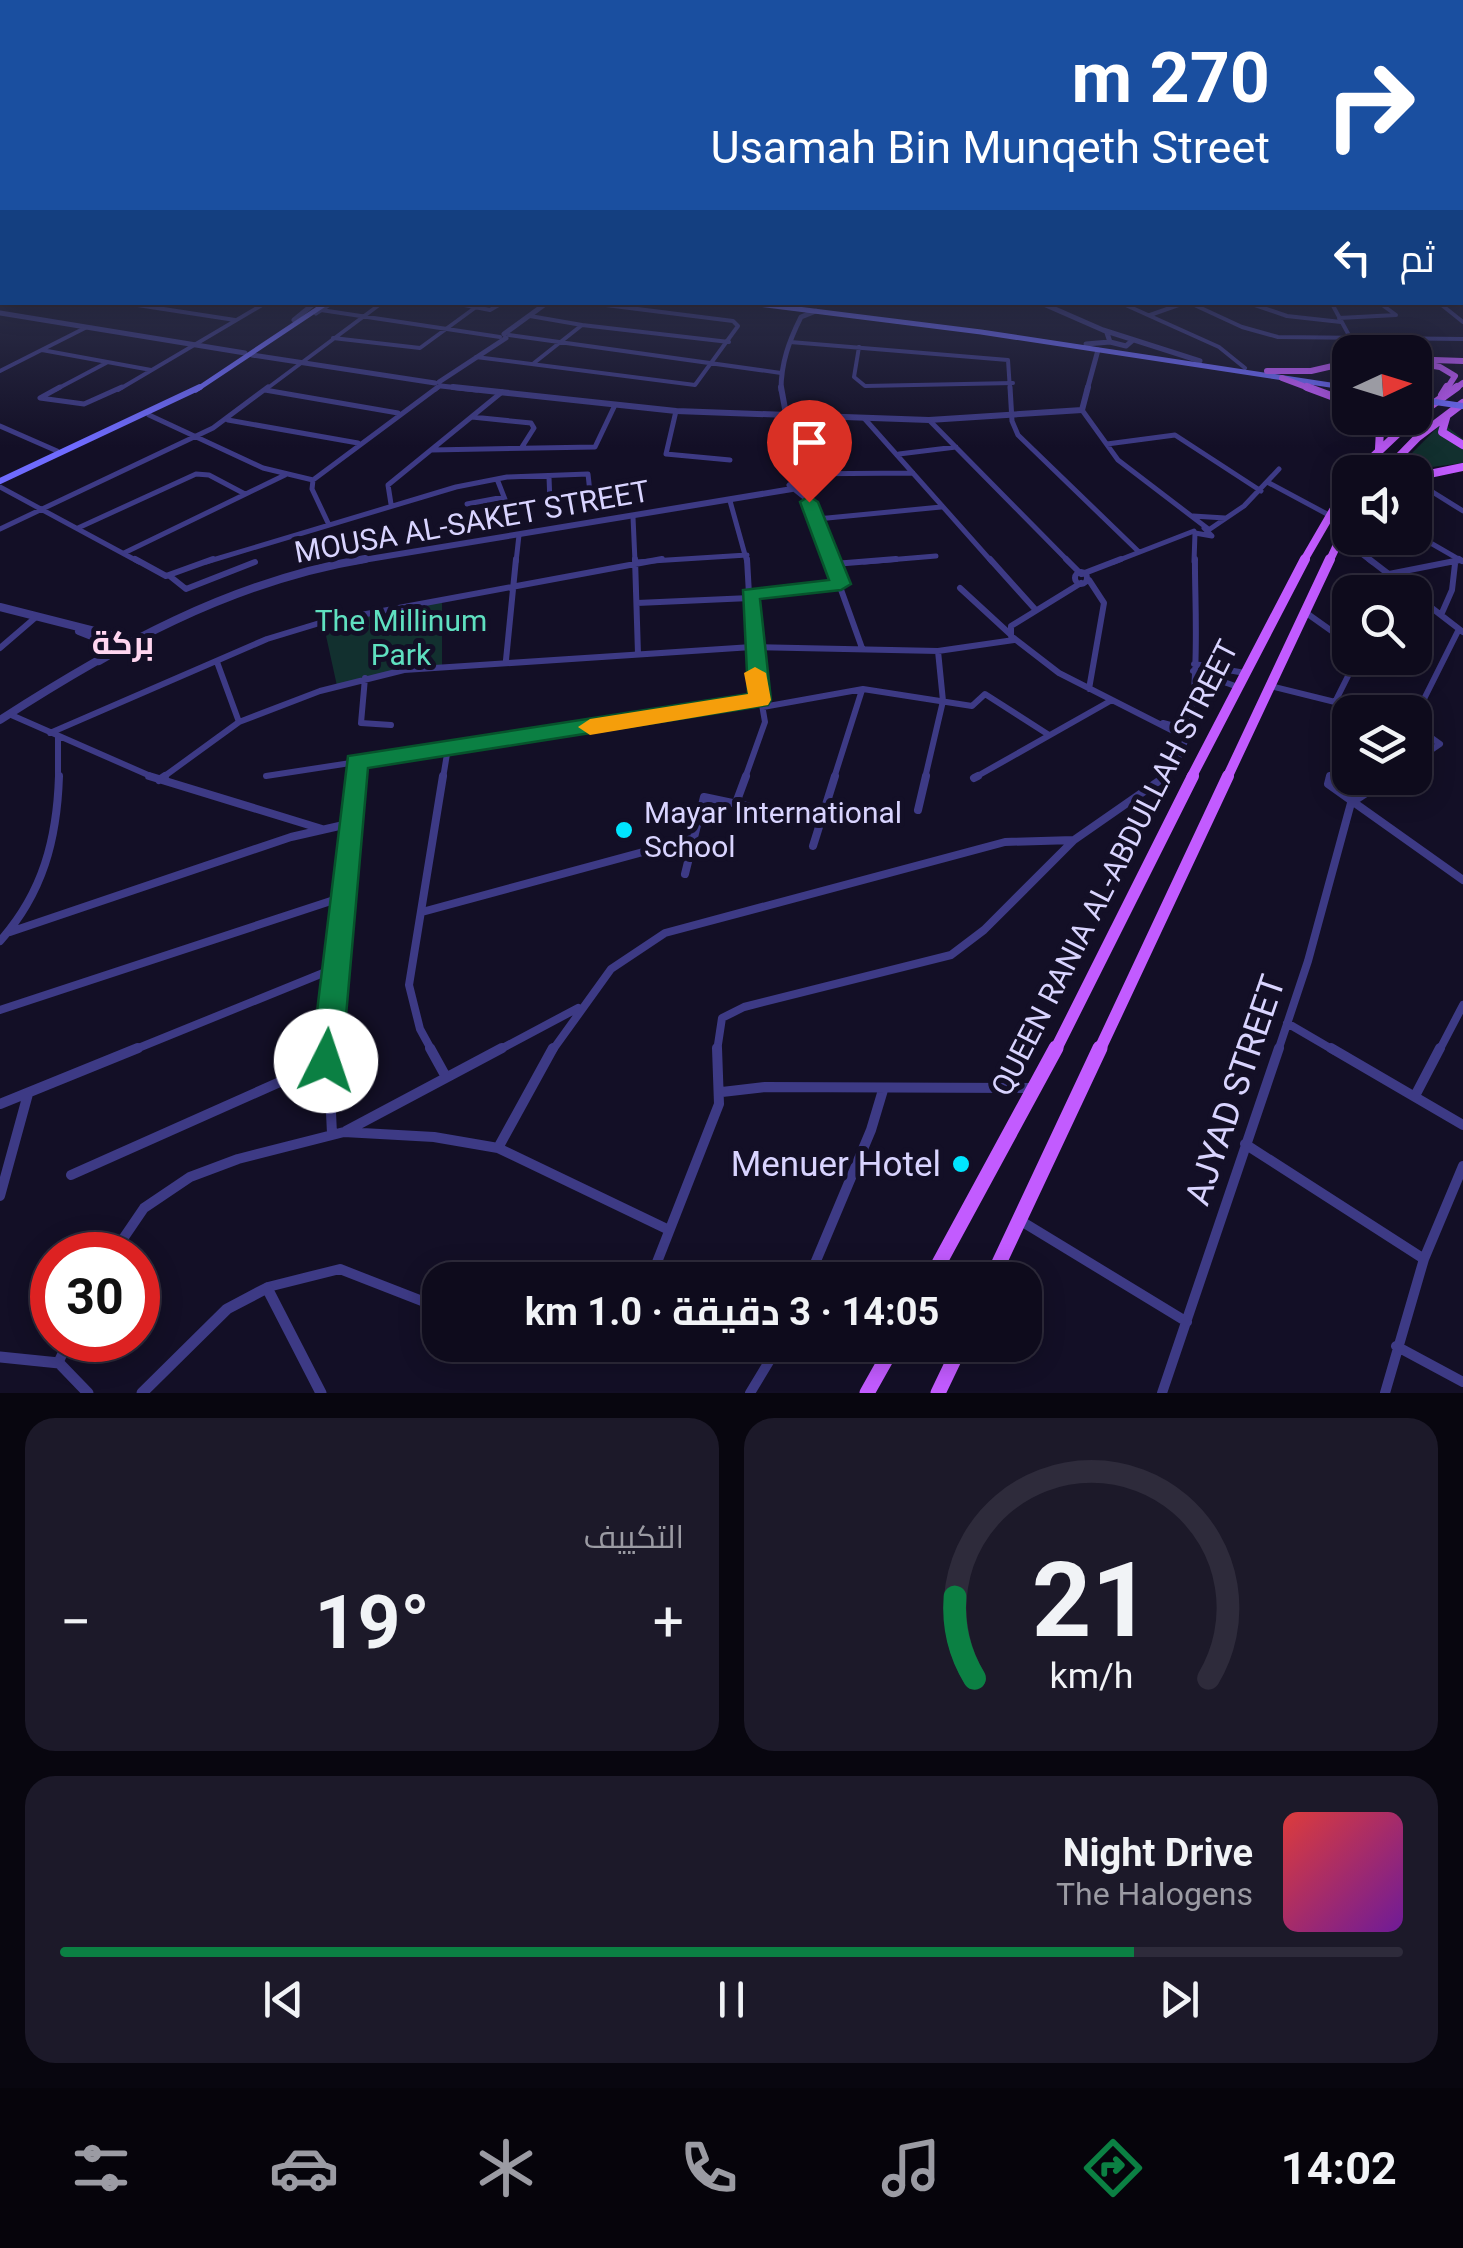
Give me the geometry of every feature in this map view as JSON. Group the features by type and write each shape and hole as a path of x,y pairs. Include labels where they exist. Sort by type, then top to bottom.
{"main road":[{"path":"863,317 1332,388"},
{"path":"886,317 1267,371 1332,387"},
{"path":"0,481 200,389 300,318"},
{"path":"0,481 182,393 248,354"},
{"path":"1432,361 1463,361"},
{"path":"1267,371 1332,367"},
{"path":"1432,367 1455,376 1442,395"},
{"path":"1282,378 1332,388"},
{"path":"1432,403 1463,383"},
{"path":"1432,399 1463,404"},
{"path":"1402,455 1463,404"},
{"path":"1447,414 1442,432 1463,445"},
{"path":"1379,449 1380,435"},
{"path":"1373,455 1394,435"},
{"path":"1432,474 1463,466"},
{"name":"QUEEN RANIA AL-ABDULLAH STREET","path":"940,1262 1036,1088 1332,507"},
{"name":"QUEEN RANIA AL-ABDULLAH STREET","path":"1000,1262 1332,549"},
{"path":"867,1393 884,1362"},
{"path":"938,1393 952,1362"}],"street":[{"path":"23,317 459,387 676,411 930,420 1082,410"},
{"path":"216,317 236,320"},
{"path":"106,363 40,398 94,403 241,317"},
{"path":"0,529 226,420 362,317"},
{"path":"371,317 781,373"},
{"path":"333,338 415,349 463,317"},
{"path":"329,524 312,489 314,480 529,317"},
{"path":"536,317 729,342"},
{"path":"476,356 691,386 698,384 716,364 738,326 735,321 703,317"},
{"path":"801,317 781,373 782,415 792,486 806,496 817,519 862,648"},
{"path":"1074,317 1200,361"},
{"path":"1153,317 1224,350 1246,368"},
{"path":"1224,317 1270,336 1332,338"},
{"path":"1310,317 1382,317"},
{"path":"1339,317 1349,335"},
{"path":"533,364 582,325"},
{"path":"0,371 85,328"},
{"path":"1104,330 1110,342"},
{"path":"1432,339 1463,339"},
{"path":"1086,344 1110,342 1126,346 1133,340"},
{"path":"790,342 1008,360 1013,383 1012,414 1021,440 1139,552"},
{"path":"859,346 854,377 864,386 1013,383"},
{"path":"42,350 152,370"},
{"path":"1082,410 1098,350"},
{"path":"265,390 400,413"},
{"path":"391,504 388,485 502,392"},
{"path":"431,450 596,446 616,404"},
{"path":"1082,410 1106,444 1208,532"},
{"path":"676,411 666,454 730,460"},
{"path":"149,415 285,475 314,480"},
{"path":"471,417 531,423 534,428 522,448"},
{"path":"864,418 1034,608"},
{"path":"226,420 358,443"},
{"path":"930,420 1097,593 1104,608 1089,688"},
{"path":"0,426 58,451"},
{"path":"1106,444 1162,434 1180,437 1261,490"},
{"path":"897,454 957,447"},
{"path":"1197,552 1208,532 1261,490 1279,469"},
{"path":"792,473 914,473"},
{"path":"77,528 196,474 209,476 245,494"},
{"path":"170,576 258,543 497,478 588,474 591,502"},
{"path":"123,553 285,475"},
{"path":"549,476 550,503"},
{"path":"497,478 510,512"},
{"path":"0,481 41,510 186,588 255,562"},
{"path":"1268,483 1327,514"},
{"name":"MOUSA AL-SAKET STREET","path":"75,673 169,621 308,571 730,502 792,486"},
{"path":"1432,490 1463,511"},
{"path":"467,504 504,497"},
{"path":"730,502 747,555 752,648 764,731 736,803"},
{"path":"817,519 942,506"},
{"path":"1184,512 1226,518"},
{"path":"657,1262 722,1092 718,1026 730,1012 951,956 1074,840 1172,771 1182,758 1194,668 1197,552 1195,533 1184,512"},
{"path":"634,517 638,654"},
{"path":"1012,637 1015,621 1098,566 1208,532"},
{"path":"506,660 519,535"},
{"path":"1177,540 1197,552"},
{"path":"1432,545 1459,562"},
{"path":"54,735 267,639 323,622 636,562 747,555"},
{"path":"1365,555 1389,574 1459,562"},
{"path":"834,564 936,556"},
{"path":"1441,615 1459,562"},
{"path":"637,604 750,596 841,584"},
{"path":"960,588 1012,637 1089,688 1185,733"},
{"path":"0,607 124,644"},
{"path":"1426,695 1461,631 1432,608"},
{"path":"1304,611 1332,631"},
{"path":"0,648 36,618"},
{"path":"70,626 124,644"},
{"path":"96,637 96,658"},
{"path":"159,780 239,722 365,678 428,667 752,648 938,652 1012,637"},
{"name":"MOUSA AL-SAKET STREET","path":"0,720 124,644"},
{"path":"918,810 944,702 938,652"},
{"path":"217,662 239,722"},
{"path":"1194,668 1245,674"},
{"path":"1194,668 1238,687"},
{"path":"1269,685 1335,702 1348,675"},
{"path":"365,678 361,723 391,725"},
{"path":"814,846 862,690"},
{"path":"266,776 862,690 975,706 980,696 988,695 1049,735"},
{"path":"974,778 1114,700"},
{"path":"9,714 159,780 322,829"},
{"path":"0,940 32,899 52,852 58,821 54,735"},
{"path":"446,1078 420,1029 410,998 448,748"},
{"path":"332,1134 326,1061 356,762"},
{"path":"1341,795 1463,880"},
{"path":"1351,803 1363,795"},
{"path":"685,874 704,797 819,821"},
{"name":"AJYAD STREET","path":"1162,1393 1287,1023 1351,803"},
{"path":"10,932 322,829 348,824"},
{"path":"421,912 691,839"},
{"path":"498,1148 579,1008 628,952 665,933 1005,842 1074,840"},
{"path":"0,1010 340,898"},
{"path":"0,1104 333,969"},
{"path":"1416,1094 1463,1005"},
{"path":"344,1132 579,1008"},
{"path":"1287,1023 1416,1094 1463,1125"},
{"path":"71,1174 326,1061"},
{"path":"722,1092 765,1088 1036,1088"},
{"path":"815,1262 883,1090"},
{"path":"0,1196 28,1092"},
{"path":"128,1232 144,1208 190,1177 238,1159 344,1132 434,1137 498,1148 669,1230"},
{"path":"1245,1144 1424,1260"},
{"path":"1386,1393 1396,1346 1424,1260 1463,1166"},
{"path":"1020,1220 1187,1322"},
{"path":"142,1393 227,1309 267,1288 340,1269 355,1271 422,1300"},
{"path":"267,1288 321,1393"},
{"path":"1396,1346 1463,1382"},
{"path":"0,1357 58,1363 88,1393"},
{"path":"750,1393 769,1362"}],"green space":[{"path":"1442,423 1463,439 1463,463 1432,467 1432,455 1410,455"},
{"name":"The Millinum Park","path":"442,599 442,665 337,686 323,622"}],"slow traffic":[{"path":"590,727 760,700 755,673"}],"place":[{"name":"Mayar International School","path":"624,830"},
{"name":"Menuer Hotel","path":"961,1164"}],"district":[{"name":"بركة","path":"123,643"}],"route":[{"path":"326,1061 356,762 760,700 752,648 750,594 841,584 809,502"}]}
